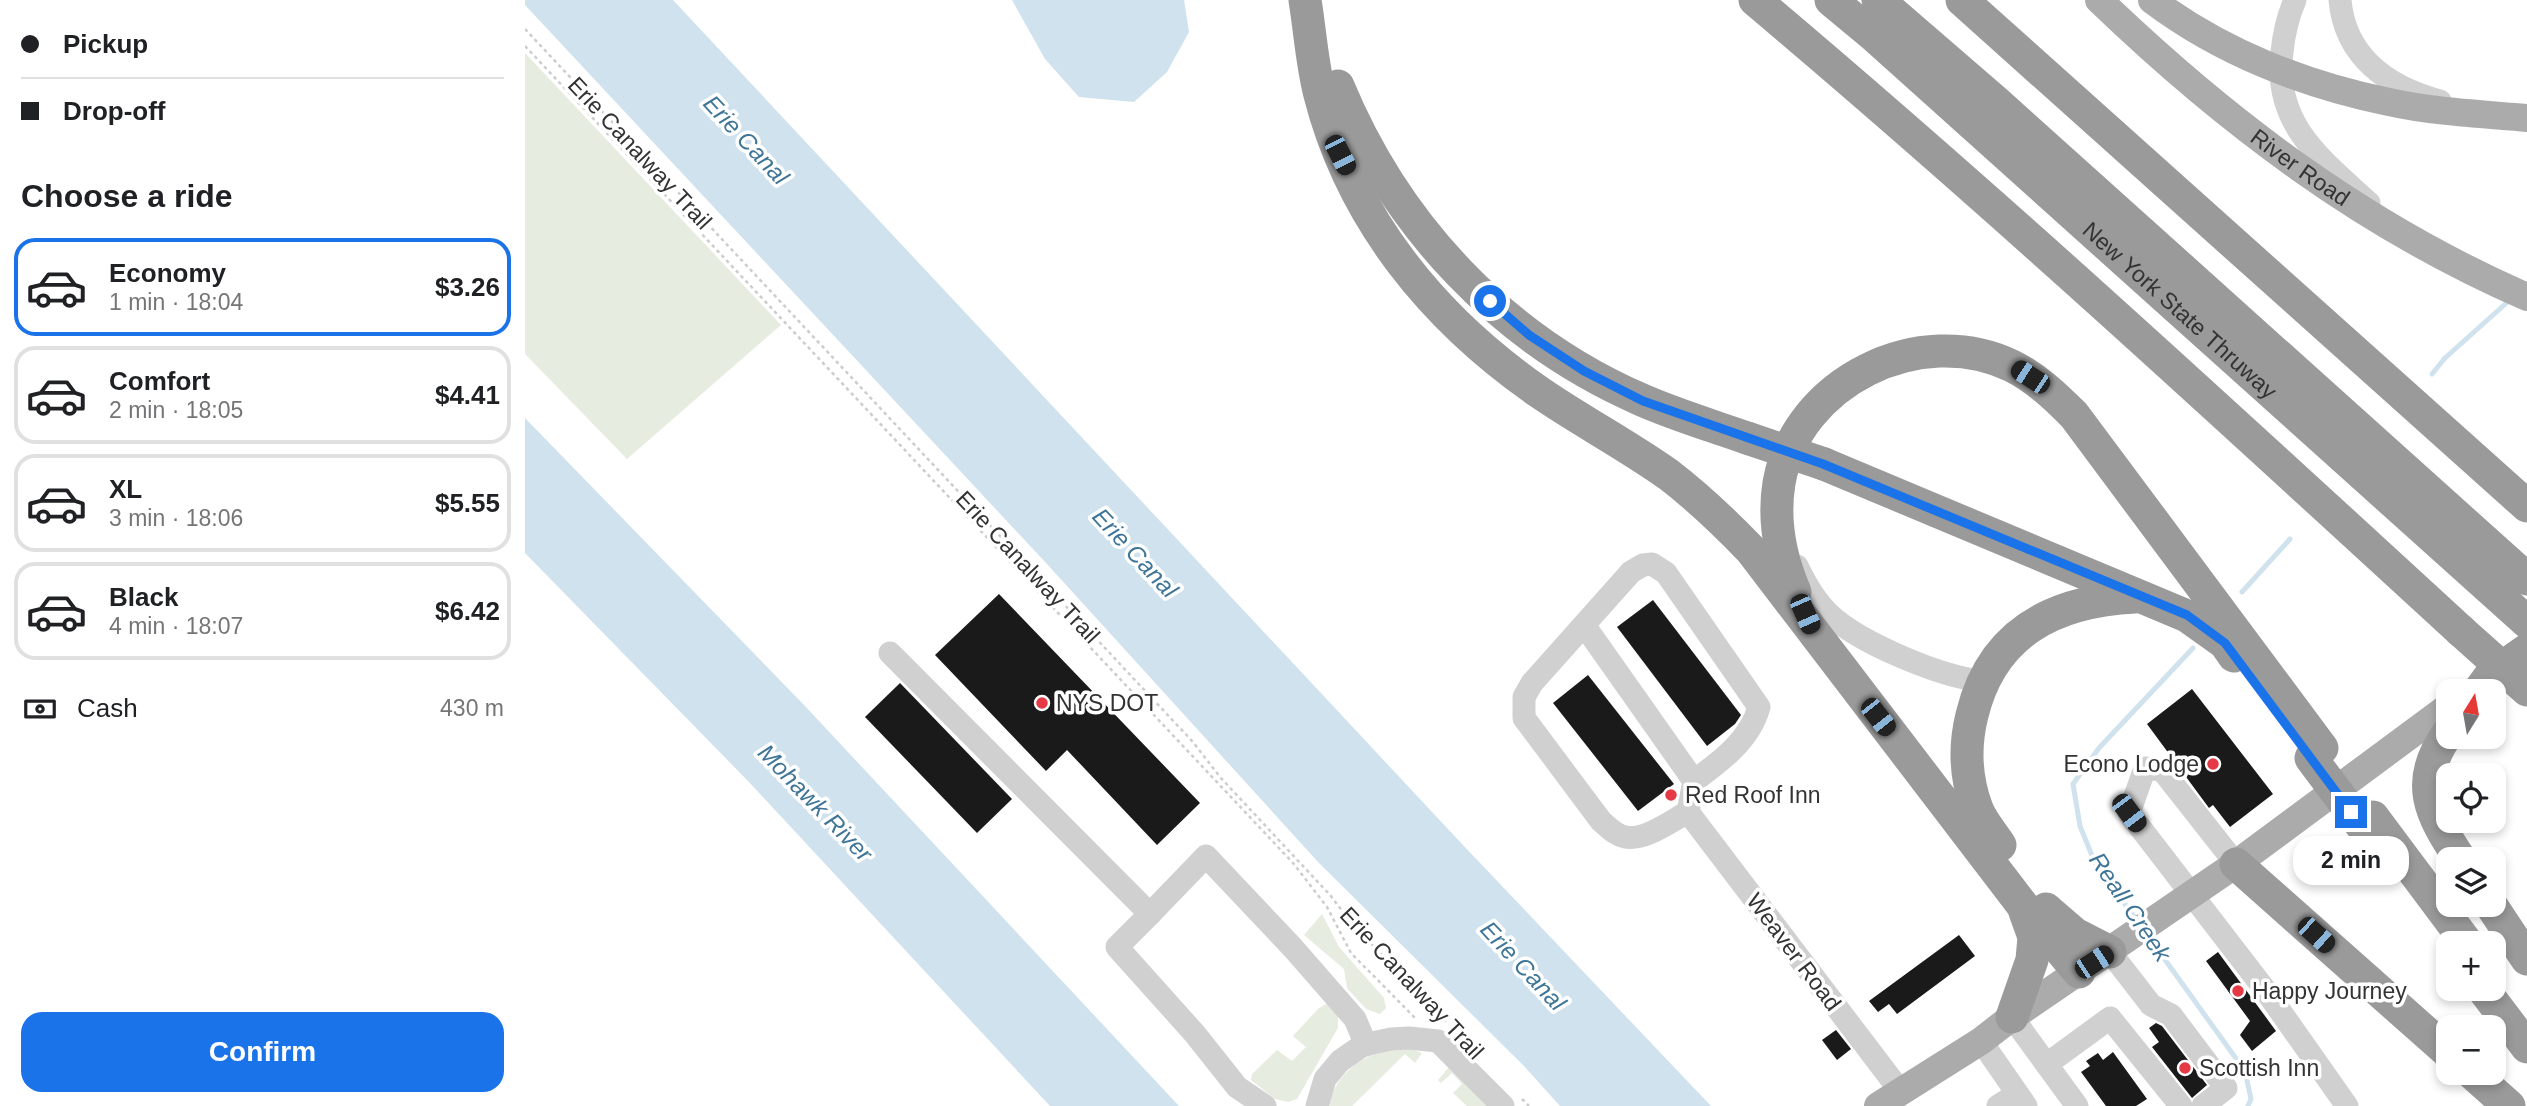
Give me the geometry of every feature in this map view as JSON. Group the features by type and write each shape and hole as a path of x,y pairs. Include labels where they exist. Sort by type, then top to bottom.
{"highway":[{"path":"1755,0 1864,92 2039,248 2527,690"},
{"name":"New York State Thruway","path":"1831,0 2521,594"},
{"name":"New York State Thruway","path":"1878,0 1996,102 2521,594"},
{"path":"1962,0 2527,506"},
{"path":"1305,1 1356,128 1401,205 1470,284 1529,335 1584,371 1643,401 1823,464 2187,615 2225,643 2316,753"},
{"path":"1305,1 1320,94 1340,155 1379,231 1415,281 1450,320 1490,357 1668,474 1712,509 1751,550 2023,906 2079,972"},
{"path":"1813,632 1788,576 1779,544 1776,507 1779,480 1793,440 1808,419 1835,390 1874,365 1913,352 1944,350 1985,356 2012,366 2048,389 2074,415 2316,753 2369,824 2457,931"},
{"path":"2119,946 2075,934 2050,915 2022,880 1978,811 1966,772 1966,737 1982,681 1997,656 2016,638 2043,619 2074,605 2109,598 2139,597"},
{"path":"2488,679 2527,650"},
{"path":"2437,749 2429,769 2428,795 2435,818 2453,847"},
{"path":"2369,824 2441,931"},
{"path":"2228,854 2436,1041"},
{"path":"2012,1017 2032,960 2034,937 2023,906"},
{"path":"2499,917 2527,959"},
{"path":"2506,996 2527,1024"},
{"path":"2492,1001 2527,1047"},
{"path":"2485,1085 2509,1106"}],"main road":[{"name":"River Road","path":"2099,0 2158,56 2229,117 2308,175 2404,235 2515,292"},
{"path":"2152,0 2216,41 2280,70 2329,88 2392,103 2527,118"},
{"path":"2485,679 2527,634"},
{"path":"1889,1099 1982,1041 2012,1017 2119,946 2191,895 2228,854 2436,715"}],"street":[{"path":"2295,0 2286,19 2280,70 2283,99 2302,137 2319,158 2404,235"},
{"path":"2340,0 2352,45 2369,64 2399,87 2421,96 2494,115"},
{"path":"1776,507 1787,545 1806,585 1830,615 1862,637 1941,673 1982,681"},
{"path":"1652,564 1666,573 1759,707 1755,723 1719,762 1694,781 1688,812 1650,832 1624,837 1601,821 1524,718 1524,697 1528,690 1631,572 1643,565 1652,564"},
{"path":"1584,625 1694,781"},
{"path":"890,653 1150,914"},
{"path":"2228,854 2162,770 2145,768 2129,813 2266,991 2347,1106"},
{"path":"2177,789 2191,793 2203,804 2228,854"},
{"name":"Weaver Road","path":"1688,812 1889,1099"},
{"path":"1265,1106 1237,1087 1195,1034 1117,947 1206,856 1293,948 1355,1019 1366,1045"},
{"path":"2119,946 2151,1005 2171,1015 2226,1087 2203,1106"},
{"path":"2012,1017 2077,1106"},
{"path":"2047,1064 2111,1018 2181,1106"},
{"path":"1317,1106 1325,1079 1340,1061 1366,1045 1391,1039 1444,1033 1512,1102"},
{"path":"1982,1041 2014,1102"}],"path":[{"name":"Erie Canalway Trail","path":"525,29 1193,742 1220,777 1330,895 1444,1033"},
{"path":"525,46 1293,863 1327,907 1351,953 1444,1033"},
{"path":"1512,1102 1529,1106"}],"shaded area":[{"path":"525,53 781,325 627,459 525,354"},
{"path":"1322,914 1339,947 1384,998 1386,1008 1380,1014 1366,1009 1347,988 1344,969 1304,935"},
{"path":"1330,1002 1338,1013 1338,1028 1297,1099 1288,1102 1275,1099 1251,1080 1252,1074 1277,1050 1292,1061 1306,1047 1293,1036 1319,1008"},
{"path":"1388,1049 1412,1049 1422,1053 1415,1063 1405,1054 1352,1106 1327,1106 1337,1085 1350,1069"},
{"path":"1449,1067 1493,1106 1467,1106 1453,1093 1462,1084 1452,1073 1441,1083 1438,1080"}],"water":[{"name":"Erie Canal","path":"525,0 673,0 1462,844 1711,1106 1560,1106 1524,1066 1319,863 1047,564 525,5"},
{"path":"1012,0 1184,0 1189,32 1167,72 1134,102 1079,97 1045,59"},
{"name":"Mohawk River","path":"525,418 804,705 1179,1106 1050,1106 748,781 525,553"}],"building":[{"name":"NYS DOT","path":"999,594 1200,803 1157,845 1067,750 1046,771 935,655"},
{"path":"1653,600 1741,715 1735,724 1707,746 1617,627"},
{"path":"1588,675 1674,784 1638,811 1553,703"},
{"path":"900,683 1012,799 977,833 865,717"},
{"name":"Econo Lodge","path":"2192,689 2273,794 2230,827 2213,805 2209,808 2147,724"},
{"path":"1959,935 1975,956 1897,1014 1889,1004 1878,1012 1869,1001"},
{"name":"Happy Journey","path":"2218,952 2276,1031 2252,1051 2240,1035 2250,1021 2206,961"},
{"path":"2156,1023 2162,1026 2207,1085 2192,1098 2152,1047 2159,1042 2149,1028"},
{"path":"1836,1030 1851,1049 1837,1060 1822,1040"},
{"path":"2113,1052 2147,1099 2136,1106 2106,1106 2081,1072 2090,1066 2086,1061 2098,1053 2103,1060"}],"waterway":[{"name":"Reall Creek","path":"2432,374 2445,358 2512,298"},
{"name":"Reall Creek","path":"2242,592 2290,539"},
{"name":"Reall Creek","path":"2138,922 2095,863 2080,826 2073,784 2099,748 2193,648"},
{"name":"Reall Creek","path":"2148,936 2245,1071 2251,1099 2248,1106"}],"place":[{"name":"NYS DOT","path":"1042,703"},
{"name":"Econo Lodge","path":"2213,764"},
{"name":"Red Roof Inn","path":"1671,795"},
{"name":"Happy Journey","path":"2238,991"},
{"name":"Scottish Inn","path":"2185,1068"}],"route":[{"path":"1490,301 1529,335 1584,371 1643,401 1823,464 2187,615 2225,643 2351,812"}]}
